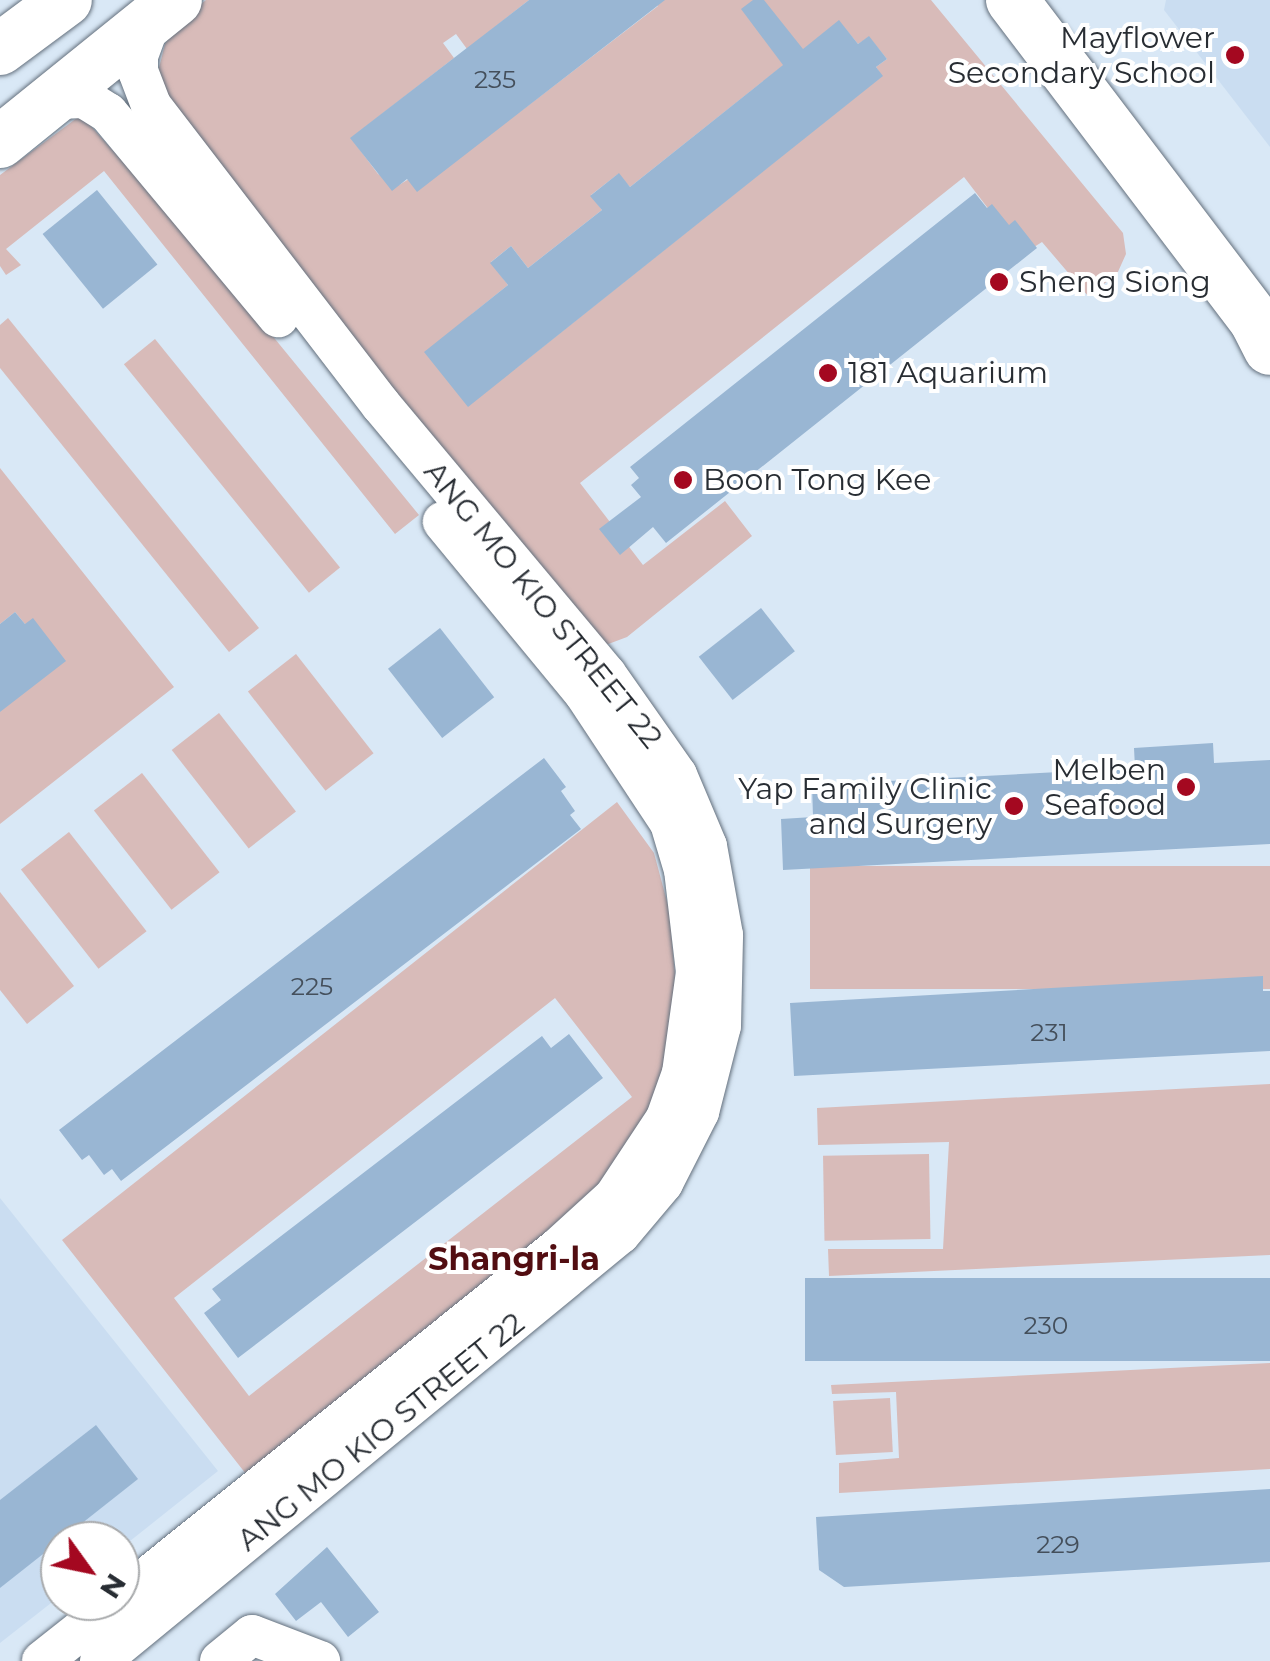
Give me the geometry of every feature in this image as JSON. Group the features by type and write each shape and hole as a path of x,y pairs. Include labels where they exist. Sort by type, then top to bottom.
{"main road":[{"path":"0,49 66,0"},
{"path":"1012,0 1256,322 1270,349"},
{"path":"1055,0 1270,293"},
{"path":"0,142 58,99 161,9"}],"street":[{"name":"ANG MO KIO STREET 22","path":"100,1661 620,1234 663,1182 699,1112 721,1026 723,935 707,846 677,775 606,674 380,405 151,106 138,71 138,56 161,9"},
{"name":"ANG MO KIO STREET 22","path":"58,99 73,96 97,104 131,138 584,693 670,823 684,870 696,972 682,1073 666,1118 614,1197 558,1248 140,1583"},
{"name":"ANG MO KIO STREET 22","path":"42,1661 92,1621"},
{"path":"220,1661 252,1635 320,1661"}],"shaded area":[{"path":"206,0 529,0 467,49 456,34 443,43 454,58 351,138 378,174 399,185 521,111 658,6 655,0 931,0 1123,233 1126,254 1117,274 1088,296 1042,242 1023,254 964,177 580,483 643,565 725,501 752,536 627,637 603,646 583,629 161,95 159,68 165,44 181,19","holes":["839,21 858,44 869,37 887,59 876,67 882,76 515,369 472,314 508,285 491,262 511,246 528,268 602,210 591,195 618,174 630,187"]},
{"name":"Mayflower Secondary School","path":"1166,0 1270,0 1270,147 1164,10"},
{"path":"81,115 203,251 419,515 395,534 104,171 6,249 21,265 6,275 0,266 0,175"},
{"path":"8,318 259,628 229,652 0,368 0,325"},
{"path":"155,339 340,567 309,593 124,364"},
{"path":"0,468 174,687 0,824 0,712 25,624 15,612 0,624"},
{"path":"296,654 374,753 326,791 248,692"},
{"path":"219,713 296,812 249,848 172,750"},
{"path":"142,773 220,872 172,910 94,811"},
{"path":"617,802 654,853 669,909 675,974 671,1038 658,1094 632,1145 578,1212 246,1474 62,1240","holes":["555,998 632,1097 249,1396 174,1298"]},
{"path":"69,832 147,931 99,969 21,870"},
{"path":"810,866 1270,866 1270,989 810,989"},
{"path":"0,892 74,986 27,1024 0,990"},
{"path":"1270,1084 1270,1255 829,1276 828,1249 943,1249 949,1142 818,1145 817,1108"},
{"path":"929,1154 930,1239 824,1241 823,1156"},
{"path":"0,1198 218,1471 140,1533 140,1521 40,1521 40,1612 0,1643"},
{"path":"1270,1363 1270,1469 839,1493 839,1463 899,1458 896,1392 832,1394 831,1385"},
{"path":"890,1398 893,1452 836,1455 833,1401"}],"building":[{"path":"529,0 665,0 417,192 407,179 392,191 350,138"},
{"path":"753,0 764,0 803,49 839,20 858,44 869,36 887,59 876,67 883,76 468,407 424,352 508,285 490,263 511,246 528,268 602,210 590,196 619,173 630,187 783,65 741,9"},
{"path":"97,190 157,265 103,309 43,234"},
{"path":"975,193 987,208 992,204 1009,225 1015,220 1037,248 666,543 653,527 620,555 599,529 641,497 631,485 639,478 630,467"},
{"path":"761,608 795,651 733,700 699,657"},
{"path":"15,612 25,624 33,618 66,661 0,712 0,624"},
{"path":"440,628 494,697 442,738 388,669"},
{"path":"1213,743 1214,763 1270,760 1270,844 783,870 781,819 813,817 812,785 1135,768 1134,748"},
{"path":"544,758 566,787 561,791 575,811 570,815 581,829 121,1181 112,1169 104,1175 89,1155 82,1160 59,1130"},
{"path":"1263,976 1263,991 1270,991 1270,1051 794,1076 790,1003"},
{"path":"569,1034 603,1078 238,1358 204,1313 221,1300 212,1289 542,1036 551,1048"},
{"path":"805,1278 1270,1278 1270,1361 805,1361"},
{"path":"96,1425 138,1479 85,1521 40,1521 40,1556 0,1588 0,1500"},
{"path":"1270,1489 1270,1562 844,1587 819,1570 816,1517"},
{"path":"327,1547 379,1612 348,1637 321,1602 296,1621 275,1594"}],"place":[{"name":"Mayflower Secondary School","path":"1235,55"},
{"name":"Sheng Siong","path":"999,282"},
{"name":"181 Aquarium","path":"828,373"},
{"name":"Boon Tong Kee","path":"683,480"},
{"name":"Melben Seafood","path":"1186,787"},
{"name":"Yap Family Clinic and Surgery","path":"1014,806"}],"district":[{"name":"Shangri-la","path":"514,1259"}]}
